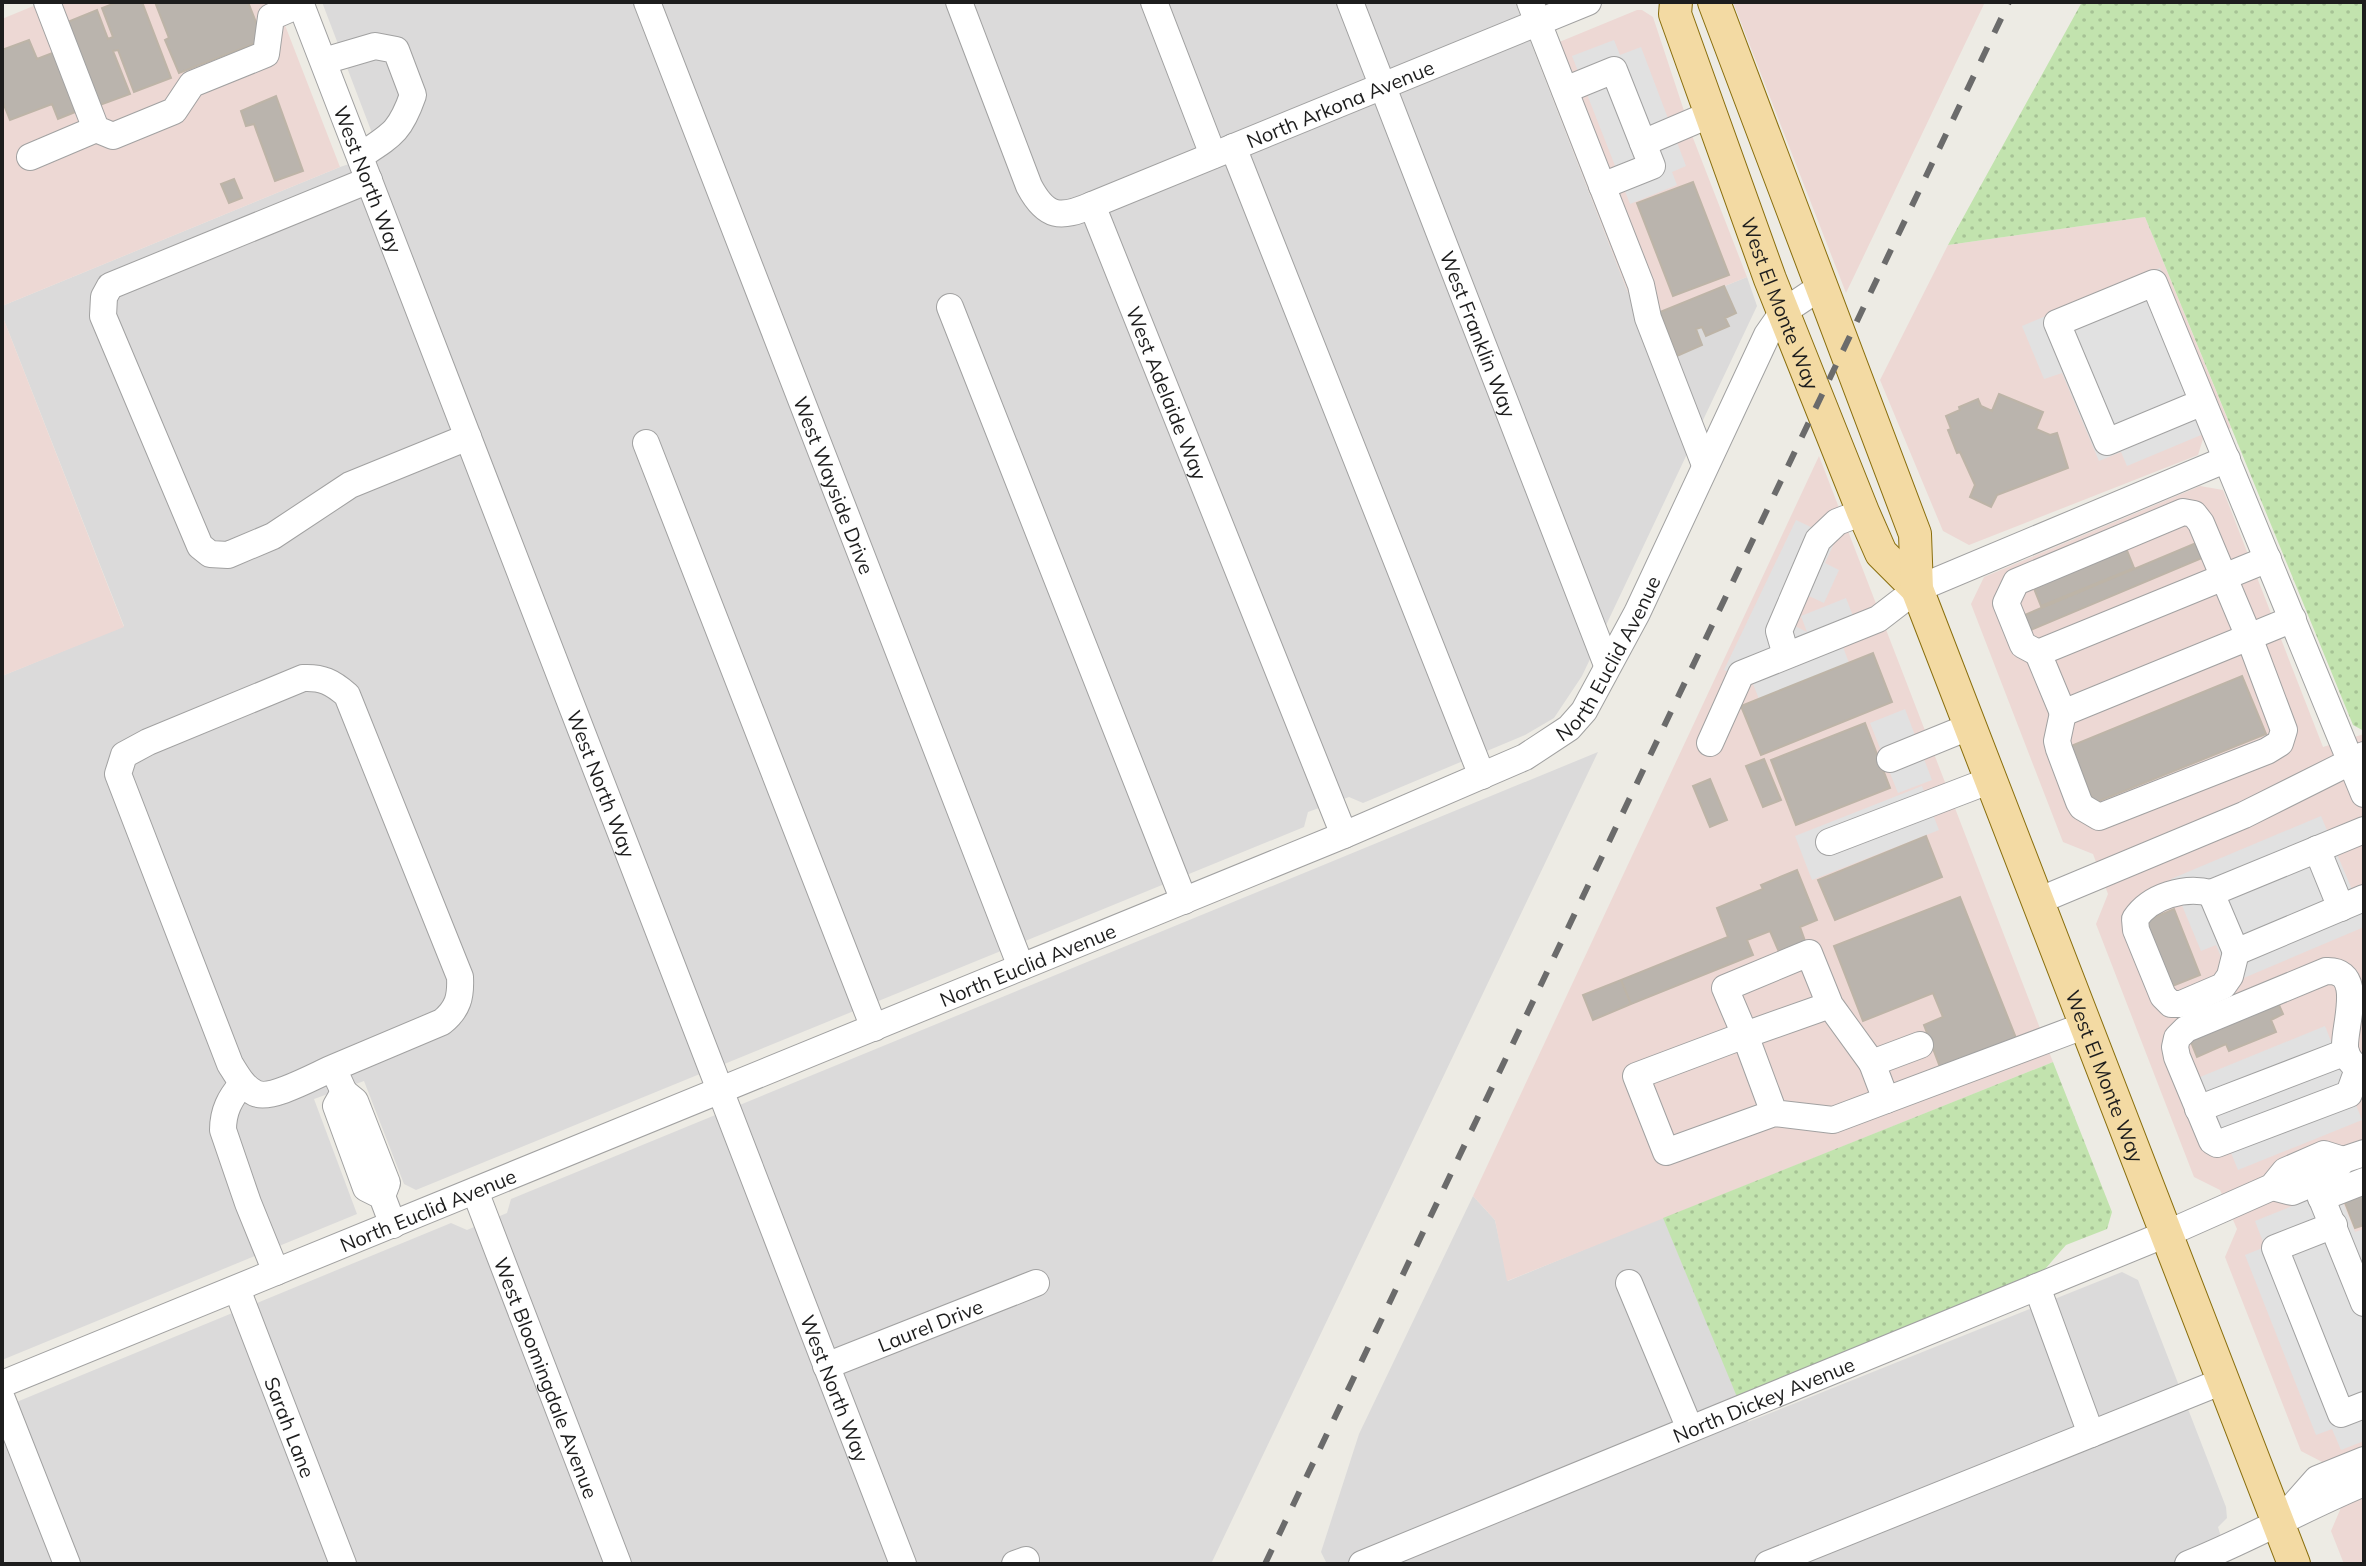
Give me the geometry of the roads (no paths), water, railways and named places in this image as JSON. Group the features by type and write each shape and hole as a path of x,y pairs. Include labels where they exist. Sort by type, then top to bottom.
{"main road":[{"name":"West El Monte Way","path":"1676,2 1675,14 1783,312 1863,512 1881,553 1917,589"},
{"name":"West El Monte Way","path":"1714,2 1915,534 1917,589 2294,1564"}],"street":[{"path":"47,2 96,129"},
{"name":"West Wayside Drive","path":"647,2 1021,967"},
{"path":"959,2 1039,205 1052,212 1069,215 1092,205"},
{"path":"1154,2 1223,151 1482,776"},
{"name":"West Franklin Way","path":"1350,2 1607,665"},
{"name":"North Arkona Avenue","path":"1092,205 1383,87 1534,12 1588,2"},
{"path":"30,157 96,129 113,136 174,111 192,84 266,54 271,17 300,3"},
{"name":"West North Way","path":"300,3 903,1564"},
{"path":"1534,12 1641,285 1648,318 1705,465"},
{"path":"324,61 375,46 396,50 413,95 404,120 365,168 110,286 104,297 103,316 200,546 210,554 228,555 273,536 350,485 468,437"},
{"path":"1565,90 1614,70 1652,166 1602,186"},
{"path":"1643,143 1711,114"},
{"name":"West Adelaide Way","path":"1092,205 1344,835"},
{"path":"2203,402 2107,442 2057,323 2154,283 2293,619 2357,757 2364,794"},
{"name":"North Euclid Avenue","path":"2,1384 1184,901 1525,757 1569,728 1584,711 1637,613 1767,335 1783,312 1822,286"},
{"path":"950,307 1184,901"},
{"path":"646,443 874,1028"},
{"path":"1710,743 1741,674 1878,619 1917,589 2227,459"},
{"path":"1786,655 1779,631 1818,540 1837,522 1863,512"},
{"path":"2183,512 2198,518 2249,637 2283,724 2280,743 2267,751 2099,817 2079,802 2057,741 2063,713 2038,653 2023,645 2018,638 2006,603 2012,586 2183,512"},
{"path":"2038,653 2268,559"},
{"path":"2063,713 2293,619"},
{"path":"319,677 334,683 347,695 460,977 461,996 453,1013 339,1080 271,1095 257,1094 242,1084 230,1064 118,774 124,755 148,742 303,678 319,677"},
{"path":"1890,759 1971,726"},
{"path":"2038,901 2244,815 2357,757"},
{"path":"1829,842 1991,780"},
{"path":"2211,893 2236,952 2230,976 2223,986 2181,1004 2171,1004 2163,996 2136,930 2135,919 2146,906 2183,890 2211,893 2364,830"},
{"path":"2236,952 2353,903 2317,849"},
{"path":"1774,1113 1725,988 1809,953 1830,1005 1872,1063 1886,1100"},
{"path":"2326,971 2334,971 2346,979 2353,995 2344,1045 2356,1063 2349,1094 2221,1144 2212,1141 2175,1047 2181,1033 2326,971"},
{"path":"1830,1005 1636,1076 1666,1152 1774,1113 1833,1120 2086,1025"},
{"path":"1872,1063 1920,1045"},
{"path":"2198,1109 2356,1063"},
{"path":"339,1080 355,1101 387,1183 382,1196 393,1225"},
{"path":"242,1084 231,1097 223,1119 223,1130 276,1272"},
{"path":"2353,1157 2324,1154 2285,1171 2272,1187 2292,1192 2364,1181"},
{"path":"2318,1190 2353,1157"},
{"name":"North Dickey Avenue","path":"1362,1564 2166,1234 2272,1187"},
{"path":"2318,1190 2364,1303"},
{"name":"West Bloomingdale Avenue","path":"475,1191 618,1564"},
{"path":"2334,1225 2275,1248 2341,1414 2364,1405"},
{"name":"Laurel Drive","path":"826,1366 1036,1283"},
{"path":"1629,1283 1690,1429"},
{"path":"2037,1287 2091,1434"},
{"name":"Sarah Lane","path":"237,1289 343,1564"},
{"path":"1768,1564 2223,1381"},
{"path":"2,1399 67,1564"},
{"path":"2278,1523 2317,1479 2364,1460"},
{"path":"2188,1564 2239,1544 2364,1483"}],"railway":[{"path":"1265,1564 2009,2"}]}
